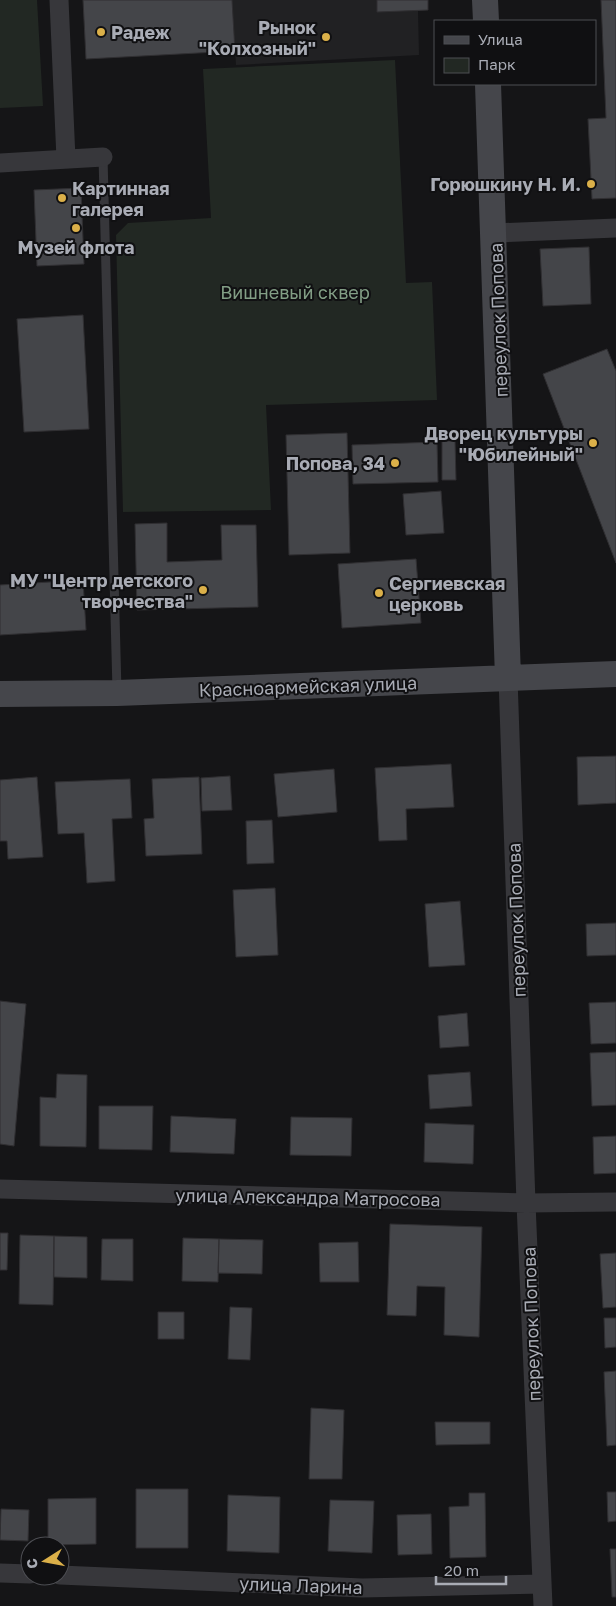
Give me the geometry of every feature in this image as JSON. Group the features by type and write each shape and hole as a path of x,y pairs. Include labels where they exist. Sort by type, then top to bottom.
{"main road":[{"path":"485,0 486,20"},
{"name":"переулок Попова","path":"488,85 495,233 508,678"},
{"name":"Красноармейская улица","path":"0,694 117,692 616,674"}],"street":[{"path":"59,0 66,159"},
{"path":"0,163 103,157"},
{"name":"переулок Попова","path":"495,233 616,228"},
{"name":"переулок Попова","path":"508,678 526,1203 543,1606"},
{"name":"улица Александра Матросова","path":"0,1189 526,1203 616,1202"},
{"path":"0,1573 20,1574"},
{"name":"улица Ларина","path":"70,1575 362,1588 542,1584"}],"lane":[{"path":"103,157 117,692"}],"shaded area":[{"name":"Рынок \"Колхозный\"","path":"232,0 428,0 428,10 418,11 419,55 236,65"}],"green space":[{"path":"0,0 37,0 43,106 0,108"},
{"name":"Вишневый сквер","path":"395,60 406,283 432,282 437,400 266,405 271,510 123,512 116,235 128,223 211,218 203,69"}],"building":[{"path":"83,0 232,0 235,51 86,59"},
{"path":"377,0 428,0 428,10 377,12"},
{"path":"601,0 616,0 616,198 592,199 588,119 606,118"},
{"path":"81,188 84,264 37,266 34,190"},
{"path":"589,247 591,304 543,306 540,249"},
{"path":"83,315 89,429 24,432 17,319"},
{"name":"Дворец культуры \"Юбилейный\"","path":"607,349 616,371 616,563 543,374"},
{"path":"347,433 350,553 289,555 286,435"},
{"path":"442,441 455,441 456,480 442,480"},
{"name":"Попова, 34","path":"437,442 438,482 353,484 352,445"},
{"path":"441,491 444,533 406,535 403,494"},
{"path":"167,523 167,562 222,560 221,525 256,525 258,607 137,610 135,524"},
{"name":"Сергиевская церковь","path":"416,559 421,623 342,628 338,564"},
{"path":"83,580 86,630 0,635 0,585"},
{"path":"616,756 616,803 578,805 577,757"},
{"path":"451,764 454,807 406,809 407,840 379,841 375,768"},
{"path":"334,769 337,812 278,817 274,774"},
{"path":"230,776 232,810 202,811 201,778"},
{"path":"37,777 43,857 8,859 7,841 0,841 0,780"},
{"path":"199,777 202,854 146,856 144,819 154,818 152,779"},
{"path":"130,779 132,818 112,819 115,881 87,883 84,833 58,834 55,782"},
{"path":"272,820 274,863 247,864 246,821"},
{"path":"275,888 278,955 236,957 233,890"},
{"path":"460,901 465,965 429,967 425,904"},
{"path":"616,923 616,955 587,956 586,924"},
{"path":"0,1001 26,1004 14,1146 0,1144"},
{"path":"616,1002 616,1043 591,1044 589,1003"},
{"path":"467,1013 469,1046 440,1048 438,1016"},
{"path":"616,1052 616,1105 592,1106 590,1053"},
{"path":"470,1072 472,1106 430,1109 428,1075"},
{"path":"57,1074 87,1075 86,1147 40,1146 40,1097 56,1098"},
{"path":"99,1106 153,1106 152,1150 99,1149"},
{"path":"171,1116 236,1119 234,1154 170,1152"},
{"path":"291,1117 352,1118 351,1156 290,1155"},
{"path":"425,1123 474,1125 473,1164 424,1162"},
{"path":"616,1136 616,1173 594,1174 593,1137"},
{"path":"390,1224 482,1227 479,1337 444,1335 445,1287 417,1286 416,1316 387,1315"},
{"path":"0,1233 8,1233 7,1270 0,1270"},
{"path":"20,1235 54,1236 53,1305 19,1304"},
{"path":"54,1236 87,1237 87,1278 54,1277"},
{"path":"183,1238 219,1239 218,1282 182,1281"},
{"path":"102,1239 133,1239 133,1281 101,1280"},
{"path":"219,1239 263,1240 262,1274 218,1273"},
{"path":"358,1242 359,1282 320,1282 319,1243"},
{"path":"616,1253 616,1307 603,1308 600,1254"},
{"path":"230,1307 252,1308 250,1360 228,1359"},
{"path":"158,1312 184,1312 184,1339 158,1339"},
{"path":"604,1318 616,1318 616,1347 605,1348"},
{"path":"616,1371 616,1445 607,1446 604,1372"},
{"path":"311,1408 344,1410 342,1479 309,1479"},
{"path":"435,1422 490,1422 490,1444 436,1445"},
{"path":"136,1489 188,1489 188,1548 136,1548"},
{"path":"607,1492 616,1492 616,1521 608,1522"},
{"path":"469,1493 485,1493 486,1557 450,1558 449,1507 469,1506"},
{"path":"228,1495 280,1497 279,1553 227,1551"},
{"path":"96,1498 96,1544 70,1545 70,1536 48,1536 48,1499"},
{"path":"330,1500 374,1501 372,1553 328,1551"},
{"path":"1,1509 29,1510 28,1536 20,1536 20,1541 0,1540"},
{"path":"431,1514 432,1554 398,1555 397,1515"},
{"path":"610,1549 616,1549 616,1597 612,1597"}],"place":[{"name":"Радеж","path":"101,32"},
{"name":"Рынок \"Колхозный\"","path":"326,37"},
{"name":"Горюшкину Н. И.","path":"591,184"},
{"name":"Картинная галерея","path":"62,198"},
{"name":"Музей флота","path":"76,228"},
{"name":"Дворец культуры \"Юбилейный\"","path":"593,443"},
{"name":"Попова, 34","path":"395,463"},
{"name":"МУ \"Центр детского творчества\"","path":"203,590"},
{"name":"Сергиевская церковь","path":"379,593"}]}
